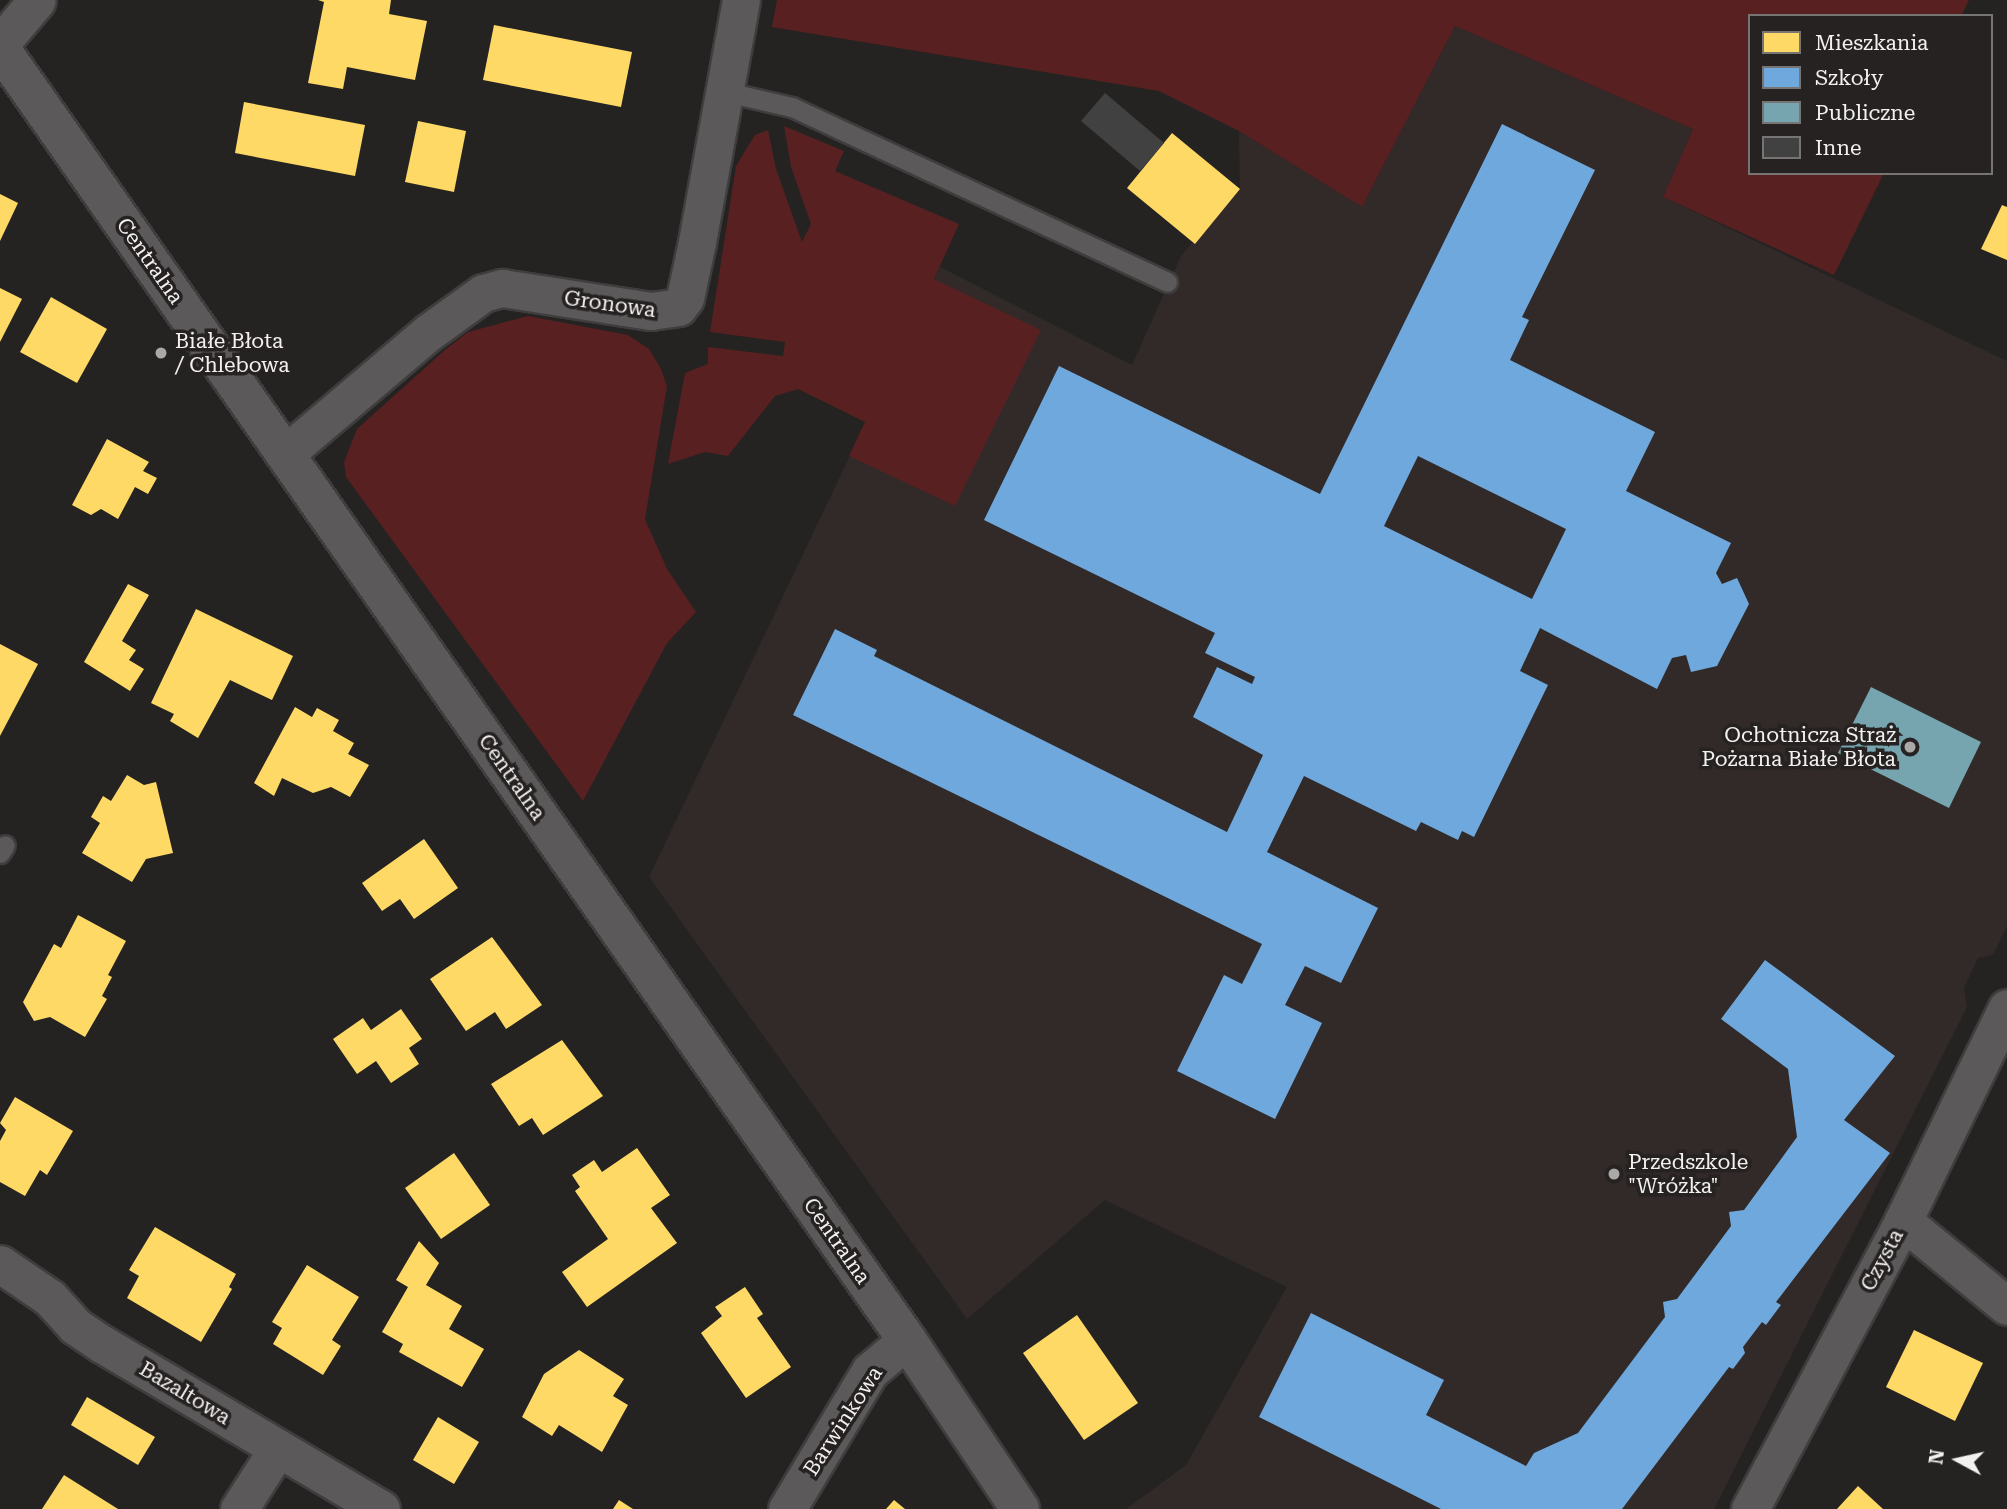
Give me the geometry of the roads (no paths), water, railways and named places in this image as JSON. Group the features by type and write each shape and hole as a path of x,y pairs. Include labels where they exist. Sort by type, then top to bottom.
{"street":[{"path":"0,46 37,0"},
{"name":"Gronowa","path":"285,454 429,332 483,293 502,288 651,311 678,307 685,298 697,242 722,91 741,0"},
{"name":"Centralna","path":"0,46 907,1340 1020,1509"},
{"name":"Czysta","path":"1750,1509 1903,1221 2007,1008"},
{"path":"1903,1221 2007,1306"},
{"name":"Bazaltowa","path":"0,1264 50,1298 75,1326 381,1509"},
{"name":"Barwinkowa","path":"787,1509 870,1371 907,1340"},
{"path":"239,1509 278,1448"}],"lane":[{"path":"722,91 792,107 1167,282"}],"place":[{"name":"Białe Błota / Chlebowa","path":"161,353"},
{"name":"Ochotnicza Straż Pożarna Białe Błota","path":"1910,747"},
{"name":"Przedszkole \"Wróżka\"","path":"1614,1174"}]}
